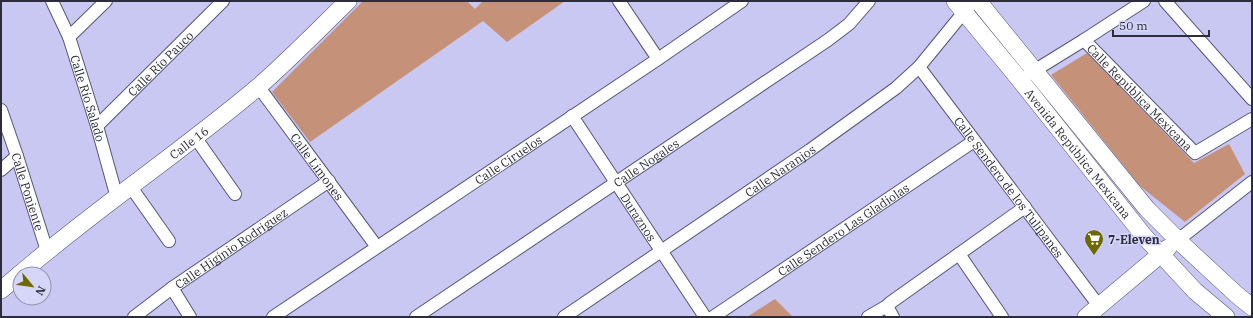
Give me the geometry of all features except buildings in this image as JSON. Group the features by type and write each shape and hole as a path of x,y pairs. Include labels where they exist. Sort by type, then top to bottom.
{"street":[{"name":"Calle Río Salado","path":"52,1 69,37 97,126 116,198"},
{"path":"69,37 106,1"},
{"name":"Calle Río Pauco","path":"97,126 223,1"},
{"name":"Calle 16","path":"29,266 258,86 294,54 348,1"},
{"path":"619,1 658,59"},
{"name":"Calle Ciruelos","path":"273,317 742,1"},
{"name":"Calle Nogales","path":"416,317 828,40 849,24 869,1"},
{"path":"1027,76 1144,1"},
{"path":"1165,1 1252,99"},
{"name":"Calle Naranjos","path":"564,317 661,252 871,107 896,88 919,67 968,4"},
{"name":"Avenida República Mexicana","path":"968,4 1027,76 1147,209 1178,240 1252,307"},
{"name":"Calle República Mexicana","path":"1084,40 1195,153 1252,119"},
{"name":"Calle Sendero de los Tulipanes","path":"919,67 1099,306"},
{"name":"Avenida República Mexicana","path":"1027,76 1127,216 1160,255 1221,316"},
{"name":"Calle Limones","path":"258,86 377,247"},
{"name":"Calle Poniente","path":"1,110 18,156 47,251"},
{"name":"Duraznos","path":"572,116 705,317"},
{"path":"195,137 235,194"},
{"name":"Calle Sendero Las Gladiolas","path":"712,317 974,141"},
{"path":"1,170 18,156"},
{"name":"Calle Higinio Rodriguez","path":"134,317 172,288 329,181"},
{"path":"1086,317 1178,240 1252,182"},
{"path":"131,187 169,241"},
{"path":"868,317 887,306 1025,208"},
{"path":"959,254 1002,317"},
{"name":"Calle 16","path":"1,290 12,281"},
{"path":"172,288 190,317"},
{"path":"887,306 893,317"}],"shaded area":[{"path":"363,1 467,1 475,9 483,1 565,1 507,42 483,21 310,142 272,92"},
{"path":"1087,53 1194,163 1229,144 1245,174 1185,222 1140,186 1051,75"},
{"path":"775,299 793,317 747,317"}],"place":[{"name":"7-Eleven","path":"1094,256"}]}
